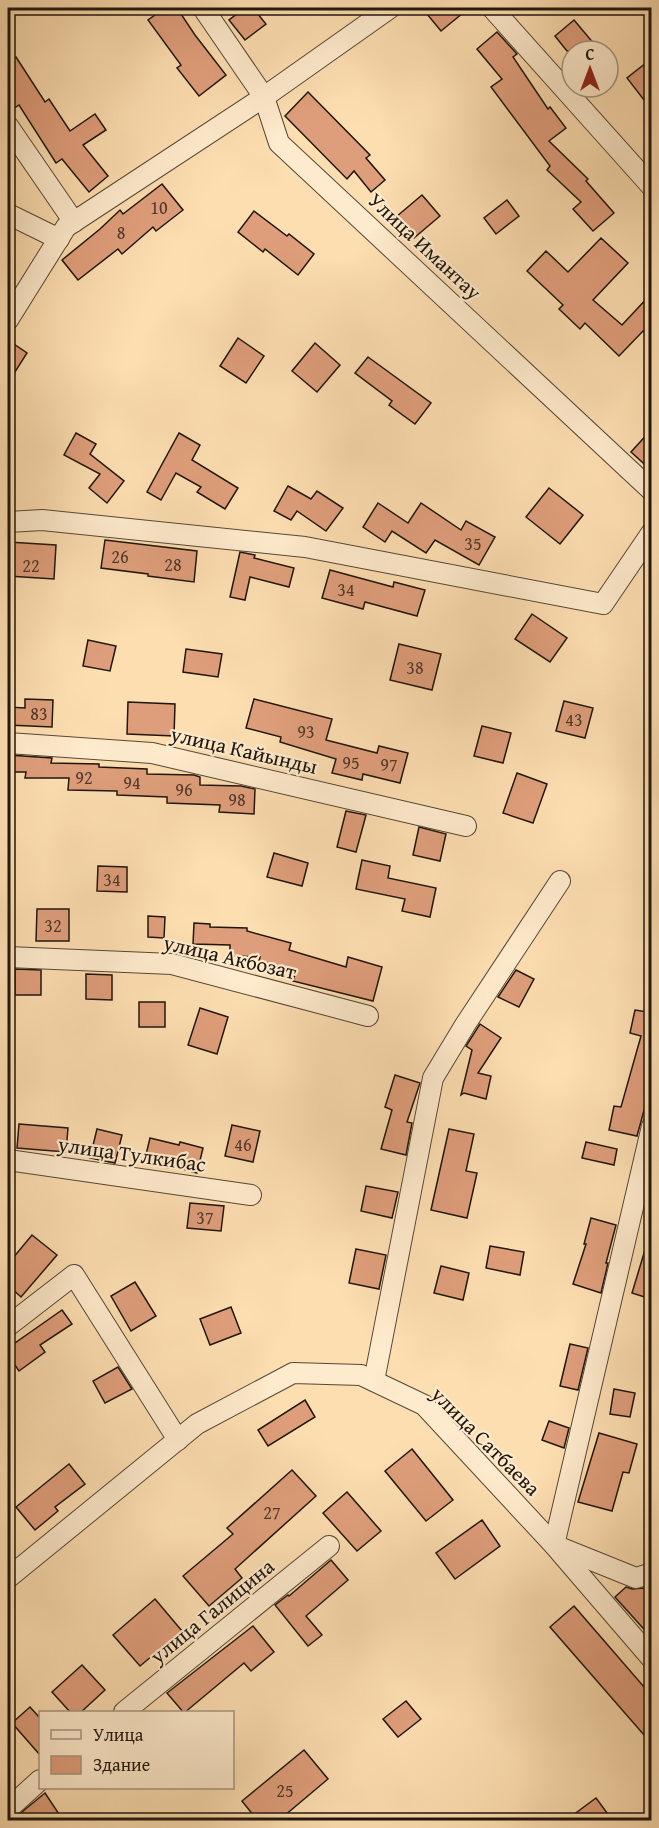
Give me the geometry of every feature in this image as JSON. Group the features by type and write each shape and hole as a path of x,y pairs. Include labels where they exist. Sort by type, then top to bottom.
{"street":[{"name":"Улица Имантау","path":"203,8 264,97 279,143 651,491"},
{"path":"8,320 66,227 264,97 390,8"},
{"path":"492,8 651,188"},
{"path":"8,126 74,222"},
{"path":"8,214 59,239"},
{"path":"8,522 42,520 305,547 603,604 651,532"},
{"name":"улица Кайынды","path":"8,743 152,753 466,826"},
{"path":"374,1381 433,1078 465,1025 560,881"},
{"name":"улица Акбозат","path":"8,957 172,964 368,1016"},
{"path":"651,1126 554,1545 636,1578 651,1573"},
{"name":"улица Тулкибас","path":"8,1160 251,1195"},
{"path":"8,1326 74,1275 178,1440"},
{"name":"улица Сатбаева","path":"8,1578 197,1424 293,1373 361,1375 424,1405 554,1545 651,1659"},
{"name":"улица Галицина","path":"126,1711 329,1546"},
{"path":"8,1809 39,1781"}],"building":[{"path":"165,8 177,8 226,75 199,96 177,68 181,65 148,20"},
{"path":"245,8 253,8 266,24 245,40 229,20"},
{"path":"422,8 469,8 441,31"},
{"path":"574,20 590,39 560,39 560,42 555,36"},
{"path":"497,32 517,54 513,57 548,109 550,107 566,128 549,141 588,179 586,181 614,213 593,231 573,209 581,202 547,170 550,166 491,87 502,79 477,49"},
{"path":"16,57 45,102 49,99 70,131 95,114 106,130 83,145 108,176 89,192 62,159 56,163 19,105 13,109 8,102 8,62"},
{"path":"651,59 651,109 627,78"},
{"path":"308,92 370,155 366,158 385,180 371,192 354,171 347,179 285,116"},
{"path":"162,184 183,210 156,231 153,227 122,254 118,249 78,280 62,260 120,210 123,214"},
{"path":"422,195 440,216 414,238 396,217"},
{"path":"507,200 519,216 496,234 484,218"},
{"path":"254,211 314,254 298,275 265,249 263,252 238,232"},
{"path":"601,238 628,263 593,300 622,325 651,294 651,339 643,331 619,356 585,323 580,329 559,309 563,305 527,271 546,251 568,272"},
{"path":"238,338 264,356 246,383 220,366"},
{"path":"8,340 27,353 8,383"},
{"path":"315,343 340,365 317,392 292,371"},
{"path":"368,357 431,403 415,424 389,405 392,401 355,373"},
{"path":"651,430 651,470 631,452"},
{"path":"76,433 96,444 90,454 124,481 107,503 89,488 100,474 64,455"},
{"path":"179,433 200,445 192,460 238,488 225,509 197,492 201,487 176,473 161,500 147,492"},
{"path":"288,486 311,499 317,491 343,508 326,531 297,511 291,520 274,511"},
{"path":"549,488 583,515 560,544 526,517"},
{"path":"378,503 408,523 421,503 461,530 466,521 495,537 479,565 435,540 426,553 392,531 385,542 363,527"},
{"path":"105,540 197,551 194,582 101,568"},
{"path":"8,542 56,545 54,579 8,576"},
{"path":"240,552 294,568 289,587 250,577 245,600 230,597"},
{"path":"330,570 393,587 394,582 425,590 417,616 365,602 363,609 322,598"},
{"path":"532,614 567,638 550,662 515,639"},
{"path":"88,640 116,646 110,671 83,666"},
{"path":"399,644 441,654 432,690 390,680"},
{"path":"186,649 222,654 218,677 183,672"},
{"path":"25,699 53,700 52,727 8,725 8,707 25,708"},
{"path":"254,699 332,719 326,740 377,753 379,746 408,753 400,783 363,774 362,780 332,773 336,759 280,742 281,737 246,728"},
{"path":"564,701 593,708 585,738 556,731"},
{"path":"128,702 175,704 174,736 127,734"},
{"path":"482,726 511,733 503,763 474,756"},
{"path":"8,755 52,758 51,763 99,764 99,767 147,769 147,774 194,775 200,777 200,785 241,786 255,789 254,814 219,812 220,805 167,803 167,797 117,795 117,791 68,790 69,778 25,778 26,772 8,772"},
{"path":"517,773 547,784 533,823 503,813"},
{"path":"346,811 366,815 356,852 337,847"},
{"path":"419,827 446,834 440,861 413,855"},
{"path":"274,853 308,863 302,886 267,877"},
{"path":"362,860 390,866 388,878 436,888 430,917 402,911 405,899 356,889"},
{"path":"98,866 127,867 127,892 97,891"},
{"path":"37,909 69,909 69,941 36,941"},
{"path":"148,916 165,917 164,938 148,937"},
{"path":"194,923 210,924 210,927 247,928 247,931 291,943 289,950 346,967 348,957 382,967 373,1001 293,981 296,971 259,961 260,957 230,956 230,945 193,944"},
{"path":"15,969 41,970 41,995 15,995"},
{"path":"516,970 534,979 519,1007 498,997"},
{"path":"86,974 112,975 112,1000 86,999"},
{"path":"139,1002 165,1002 165,1027 139,1027"},
{"path":"200,1008 228,1017 217,1054 188,1045"},
{"path":"635,1010 651,1011 651,1094 649,1104 646,1103 637,1136 609,1130 614,1106 621,1107 641,1036 630,1033"},
{"path":"480,1024 501,1038 478,1073 491,1076 486,1099 464,1093 461,1095 472,1050 466,1046"},
{"path":"395,1075 420,1083 407,1122 412,1123 406,1155 381,1149 392,1110 385,1107"},
{"path":"19,1124 68,1128 66,1152 17,1148"},
{"path":"232,1125 260,1131 253,1162 225,1156"},
{"path":"97,1129 122,1135 115,1163 90,1158"},
{"path":"449,1129 474,1134 466,1171 477,1173 467,1218 431,1210"},
{"path":"150,1138 203,1148 197,1173 169,1165 168,1168 144,1163"},
{"path":"586,1142 617,1149 614,1165 582,1158"},
{"path":"366,1186 398,1192 392,1218 361,1211"},
{"path":"190,1203 224,1206 221,1231 187,1228"},
{"path":"591,1218 616,1225 601,1293 573,1284 586,1244 584,1244"},
{"path":"32,1235 57,1255 21,1297 8,1285 8,1264"},
{"path":"648,1240 651,1240 651,1299 632,1293"},
{"path":"490,1246 524,1252 520,1275 486,1268"},
{"path":"356,1249 386,1255 379,1289 349,1283"},
{"path":"441,1266 469,1273 463,1300 434,1293"},
{"path":"135,1282 156,1316 131,1331 111,1296"},
{"path":"231,1307 241,1333 210,1345 200,1319"},
{"path":"62,1310 72,1324 40,1345 45,1352 19,1371 8,1355 8,1348"},
{"path":"570,1344 588,1348 578,1390 560,1386"},
{"path":"118,1367 132,1389 105,1403 93,1381"},
{"path":"614,1389 635,1393 630,1417 610,1414"},
{"path":"305,1400 315,1417 268,1446 258,1430"},
{"path":"549,1421 569,1428 564,1448 542,1440"},
{"path":"599,1433 637,1444 629,1473 623,1472 612,1511 578,1502"},
{"path":"412,1449 453,1500 426,1521 385,1471"},
{"path":"69,1464 85,1484 55,1507 58,1511 35,1530 16,1507"},
{"path":"292,1470 316,1496 235,1569 242,1578 209,1606 183,1576 233,1534 227,1528"},
{"path":"347,1492 381,1531 357,1551 323,1513"},
{"path":"482,1520 500,1546 455,1579 436,1553"},
{"path":"331,1560 348,1580 306,1616 322,1635 308,1646 275,1605"},
{"path":"626,1587 645,1588 651,1595 651,1637 615,1597"},
{"path":"155,1599 182,1631 140,1666 113,1635"},
{"path":"574,1606 651,1695 651,1743 550,1627"},
{"path":"253,1626 274,1652 251,1671 244,1663 186,1711 182,1711 167,1693"},
{"path":"82,1665 105,1690 82,1711 69,1711 52,1692"},
{"path":"406,1701 421,1719 398,1737 383,1719"},
{"path":"30,1707 39,1717 39,1754 12,1723"},
{"path":"304,1750 328,1779 278,1821 258,1821 242,1801"},
{"path":"45,1793 59,1814 49,1821 11,1821"},
{"path":"596,1798 613,1821 565,1821"}]}
